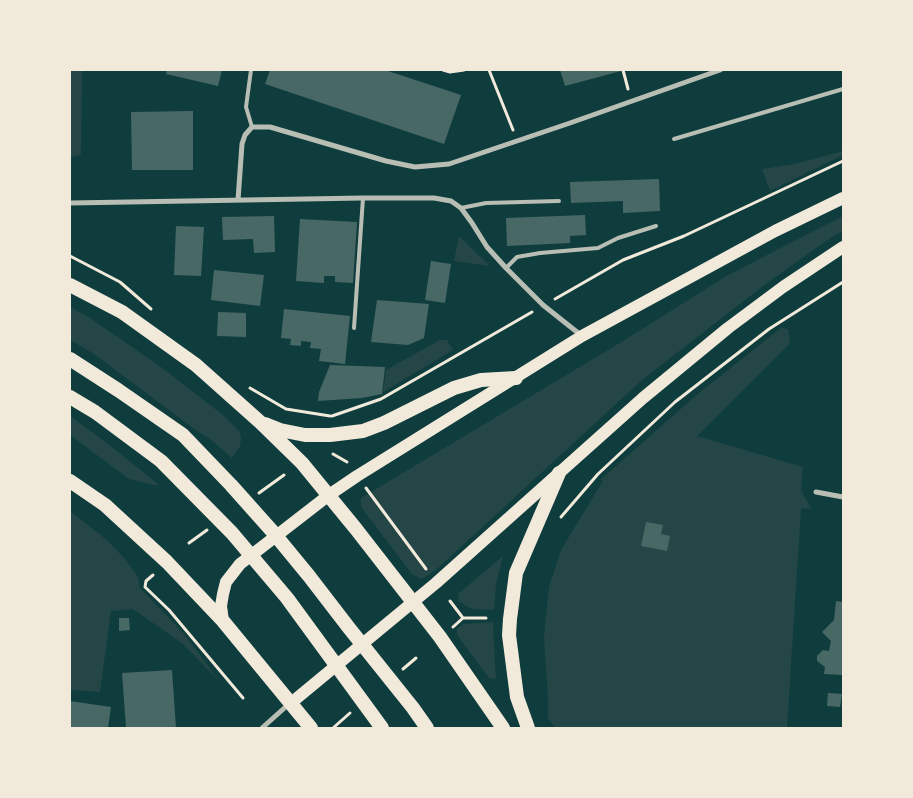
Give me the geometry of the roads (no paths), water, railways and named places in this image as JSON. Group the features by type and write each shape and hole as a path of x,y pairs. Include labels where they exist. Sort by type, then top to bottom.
{"highway":[{"path":"70,285 122,312 196,365 302,462 414,602 503,728"},
{"path":"70,359 183,435 272,531 427,728"},
{"path":"260,422 280,430 305,435 330,435 363,431 384,423 454,388 481,380 516,378"},
{"path":"70,397 95,412 161,462 232,533 287,598 382,728"},
{"path":"528,728 517,698 510,636 510,619 516,573 559,473"},
{"path":"70,481 105,505 167,562 223,621 311,728"}],"main road":[{"path":"223,621 221,606 224,588 226,582 240,564 329,495 582,336 775,231 843,198"},
{"path":"291,703 436,584 643,398 728,328 783,287 843,247"}],"street":[{"path":"238,200 242,144 245,135 252,126 270,127 415,168 449,164 720,70"},
{"path":"70,203 363,198 434,198 451,201 461,208 487,247 506,268 543,305 582,336"},
{"path":"816,492 843,497"},
{"path":"262,728 291,703"}],"lane":[{"path":"251,70 246,107 252,126"},
{"path":"674,139 843,89"},
{"path":"354,328 363,198"},
{"path":"461,208 486,203 559,201"},
{"path":"506,268 516,257 598,248 618,238 656,226"}]}
